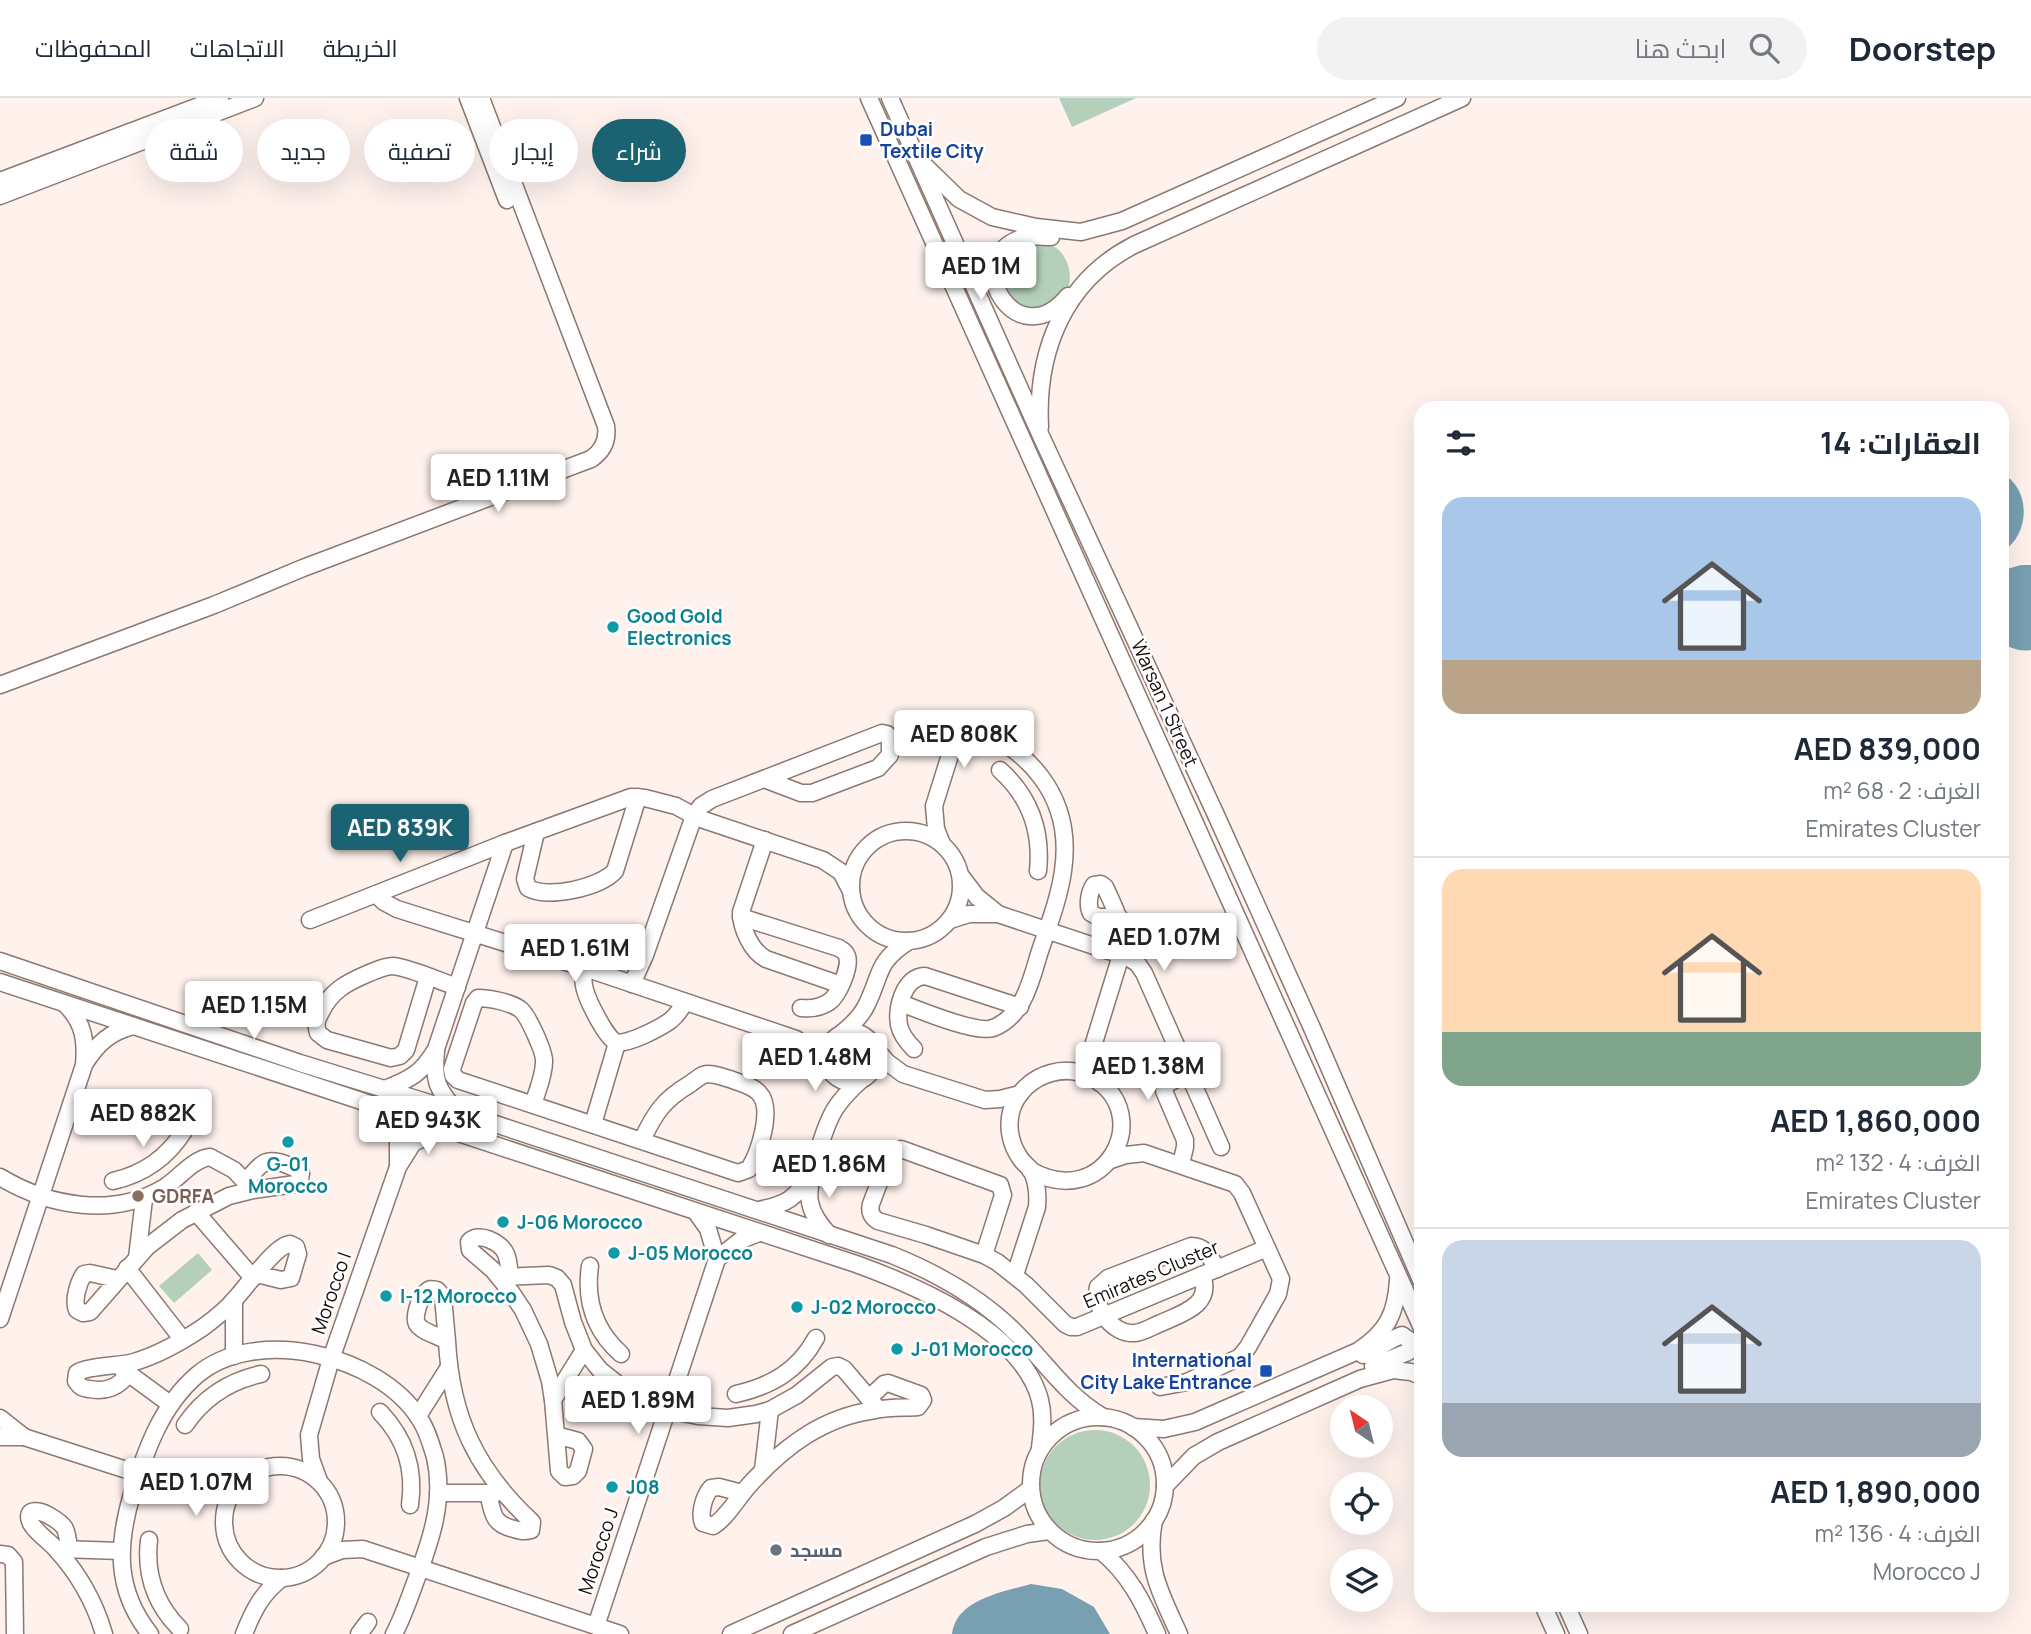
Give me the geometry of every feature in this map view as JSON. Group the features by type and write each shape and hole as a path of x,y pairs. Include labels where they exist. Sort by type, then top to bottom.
{"street":[{"path":"0,181 220,98"},
{"path":"0,195 255,98"},
{"path":"468,98 519,232"},
{"path":"0,685 535,481 591,459 601,450 606,439 606,426 481,98"},
{"name":"Warsan 1 Street","path":"869,98 1414,1310"},
{"name":"Warsan 1 Street","path":"890,98 1041,436 1222,827 1414,1264"},
{"path":"1397,98 1122,221 1057,237 1018,239 1001,254 996,264 994,275 999,297 1006,306 1027,316 1049,313 1059,307 1088,272 1134,245 1462,98"},
{"path":"914,151 946,188 980,212 1011,222 1081,232"},
{"path":"1041,436 1040,389 1050,342 1069,303 1099,266"},
{"path":"901,1003 982,1029 997,1026 1020,1007 1047,931 1063,875 1063,835 1058,810 1044,781 1023,756 998,739 960,723 934,806 936,829 942,844"},
{"path":"632,984 645,955 694,816 701,806 712,799 882,733 887,734 890,739 890,755 878,768 812,793 805,794 764,779"},
{"path":"1000,770 1021,793 1034,819 1039,845 1038,871"},
{"path":"310,920 505,843 631,797 638,797 681,807 694,816 823,860 841,872 851,891 857,912 871,929 879,948 880,969"},
{"path":"536,832 525,879 528,888 555,893 589,885 609,877 615,871 638,797"},
{"path":"823,860 846,858 889,834 902,831 920,821 934,806"},
{"path":"1034,819 1058,810"},
{"path":"902,831 930,836 942,844 951,853 961,876 977,897 998,914"},
{"path":"765,840 742,908 741,917 753,947 762,957 841,985"},
{"path":"385,1089 415,1075 427,1064 436,1049 505,843"},
{"path":"851,891 854,868 866,848"},
{"path":"950,920 960,899 961,876"},
{"path":"376,894 397,909 584,968 796,1040 813,1052 840,1080 847,1082 904,1074"},
{"path":"871,929 889,939 909,941 932,935 950,920 969,914 998,914 1121,955 1137,963 1144,973 1221,1147"},
{"path":"741,917 842,950 847,956 848,962 841,985 833,999 810,1009 801,1008"},
{"path":"1119,917 1123,932 1121,955 1093,1046 1093,1065 1100,1083 1114,1100 1128,1136 1144,1153"},
{"path":"834,1111 825,1054 831,1041 856,1020 867,1004 880,969 892,953 909,941"},
{"path":"0,961 300,1063 456,1111 903,1260 958,1287 988,1308 1015,1332 1072,1396 1103,1417"},
{"path":"428,977 406,1050 400,1056 391,1058 327,1040 318,1032 317,1021 328,999 340,987 390,966 428,977 457,987"},
{"path":"584,968 584,987 588,998 609,1037 617,1043 629,1042 666,1023 677,1014 685,1002"},
{"path":"914,1049 902,1033 899,1023 901,1003 909,982 916,977 925,976 1020,1007"},
{"path":"0,982 856,1264 906,1283 951,1305 1017,1360 1031,1379 1040,1401 1041,1448"},
{"path":"533,1105 544,1060 526,1016 521,1009 478,998 452,1069 458,1080 533,1105 593,1124 642,1140 742,1172 749,1169 755,1157 766,1105 759,1093 751,1087 712,1074 704,1075 665,1101 654,1115 642,1140"},
{"path":"0,1319 84,1065 86,1048 83,1032 76,1017 65,1004"},
{"path":"829,1235 810,1203 813,1170 834,1111 875,1065 876,1056 867,1004"},
{"path":"84,1065 103,1039 133,1026"},
{"path":"796,1040 857,1032 872,1043 887,1062 904,1074 985,1100 1020,1094"},
{"path":"593,1124 617,1043"},
{"path":"984,1255 1003,1195 1000,1185 901,1149 891,1151 871,1204 873,1217 984,1255 1015,1275 1037,1207 1036,1184 1030,1170 1015,1150 1011,1138 1011,1114 1020,1094 1033,1081 1083,1059 1093,1046"},
{"path":"436,1049 434,1070 437,1085 456,1111"},
{"path":"257,1067 257,1060 261,1058 288,1065 300,1063"},
{"path":"1063,1070 1083,1073 1100,1083"},
{"path":"1181,1164 1185,1139 1164,1091 1167,1084 1188,1073"},
{"path":"985,1100 1009,1125"},
{"name":"Morocco I","path":"382,1108 398,1138 398,1167"},
{"path":"1030,1170 1058,1181 1086,1178 1108,1161 1118,1143 1121,1122"},
{"name":"Morocco I","path":"276,1466 298,1450 309,1435 331,1359 398,1167 413,1143 443,1129"},
{"path":"113,1181 140,1172 156,1162 171,1149 184,1131"},
{"path":"1108,1161 1144,1153 1235,1184 1242,1193 1279,1274 1280,1289 1245,1352 1187,1382 1160,1387"},
{"path":"0,1177 13,1185 70,1204 100,1206 144,1199 170,1184 198,1161 210,1157 234,1171 249,1185 195,1212 158,1237 127,1268"},
{"path":"156,1162 170,1184"},
{"path":"758,1210 792,1199 813,1170"},
{"path":"1037,1207 1054,1192 1073,1181"},
{"path":"127,1268 144,1199"},
{"path":"170,1404 123,1370 183,1340 217,1317 255,1276 195,1212"},
{"path":"696,1212 708,1229 717,1259 732,1245 759,1233"},
{"path":"1195,1245 1206,1250 1209,1272 1204,1281 1204,1294 1195,1307 1139,1332 1120,1329 1104,1315 1097,1301 1101,1283 1108,1278 1195,1245"},
{"name":"Emirates Cluster","path":"1015,1275 1068,1326 1077,1327 1267,1248"},
{"name":"Morocco J","path":"609,1631 666,1408 717,1259"},
{"path":"590,1266 588,1286 593,1314 607,1340 621,1354"},
{"path":"127,1268 183,1340"},
{"path":"556,1435 553,1400 545,1363 532,1327 505,1277 549,1275 557,1278 563,1286 584,1350 600,1370 620,1387 642,1400 666,1408 713,1418 770,1410 797,1395 832,1367 844,1369 873,1404 816,1429 793,1443 742,1493"},
{"path":"1133,1427 1164,1429 1195,1422 1366,1345 1387,1325 1395,1307 1398,1275"},
{"path":"234,1301 234,1356"},
{"path":"573,1322 593,1314"},
{"path":"1329,1392 1364,1370 1404,1354 1411,1344 1402,1335 1368,1353 1340,1358"},
{"path":"736,1394 784,1376 806,1354 816,1338"},
{"path":"438,1493 495,1493 459,1413 449,1367 447,1341"},
{"path":"144,1631 129,1597 121,1551 124,1525 155,1429 170,1404 199,1373 251,1351 288,1350 331,1359 376,1378 398,1395 418,1416 432,1448 438,1493 435,1524 421,1568 394,1634"},
{"path":"553,1400 584,1350"},
{"path":"418,1416 449,1367"},
{"path":"1165,1486 1184,1465 1212,1445 1329,1392 1383,1372 1402,1370 1414,1374"},
{"path":"199,1373 216,1392"},
{"path":"185,1425 199,1407 216,1392 238,1380 261,1374"},
{"path":"784,1376 797,1395"},
{"path":"763,1470 770,1410"},
{"path":"380,1412 398,1435 408,1457 412,1487 410,1505"},
{"path":"1103,1417 1124,1422 1152,1444 1160,1457 1165,1486 1160,1510 1142,1534 1127,1544 1101,1551 1073,1546 1049,1531 1034,1507 1030,1489 1031,1472 1041,1448 1054,1433 1082,1418 1103,1417"},
{"path":"0,1418 24,1437"},
{"name":"Morocco I","path":"309,1435 311,1459 319,1482"},
{"path":"0,1437 24,1437 192,1491 213,1494 233,1490"},
{"path":"408,1457 432,1448"},
{"path":"363,1549 348,1536 336,1520 331,1499 319,1482 295,1468 267,1467 250,1474 233,1490 226,1505 224,1532 233,1553 249,1569 265,1576 282,1578 305,1572 323,1557 342,1549 363,1549 609,1631"},
{"path":"731,1634 975,1524 1030,1489"},
{"path":"192,1491 223,1521"},
{"path":"323,1557 331,1544 336,1520"},
{"path":"1154,1520 1151,1546 1153,1571 1179,1634"},
{"path":"792,1634 986,1547 1027,1534 1049,1531"},
{"path":"149,1540 148,1564 153,1588 164,1610 180,1629"},
{"path":"104,1634 95,1608 62,1549 121,1551"},
{"path":"1101,1551 1130,1581 1157,1634"},
{"path":"0,1553 14,1562 7,1596 14,1632"},
{"path":"249,1569 254,1589 253,1610"},
{"path":"244,1634 253,1610 266,1592 282,1578"},
{"path":"129,1597 153,1588"},
{"path":"1546,1612 1556,1634"},
{"path":"1569,1612 1579,1634"}],"green space":[{"path":"1059,98 1136,98 1072,127"},
{"path":"1021,244 1053,246 1066,259 1069,286 1061,300 1053,305 1026,310 1006,296 1002,267 1008,256"},
{"path":"198,1253 212,1270 174,1303 159,1286"},
{"path":"1095,1430 1116,1434 1134,1446 1146,1464 1150,1485 1146,1506 1134,1524 1116,1536 1095,1540 1074,1536 1056,1524 1044,1506 1040,1485 1044,1464 1056,1446 1074,1434"}],"water":[{"path":"2009,478 2018,490 2024,512 2018,534 2009,546"},
{"path":"2031,565 2031,650 2009,646 2009,568"},
{"path":"1031,1584 1062,1589 1094,1607 1110,1634 952,1634 955,1622 971,1605 995,1594"}],"place":[{"name":"Dubai Textile City","path":"866,140"},
{"name":"Good Gold Electronics","path":"613,627"},
{"name":"G-01 Morocco","path":"288,1142"},
{"name":"GDRFA","path":"138,1196"},
{"name":"J-06 Morocco","path":"503,1222"},
{"name":"J-05 Morocco","path":"614,1253"},
{"name":"I-12 Morocco","path":"386,1296"},
{"name":"J-02 Morocco","path":"797,1307"},
{"name":"J-01 Morocco","path":"897,1349"},
{"name":"International City Lake Entrance","path":"1266,1371"},
{"name":"J08","path":"612,1487"},
{"name":"مسجد","path":"776,1550"}]}
